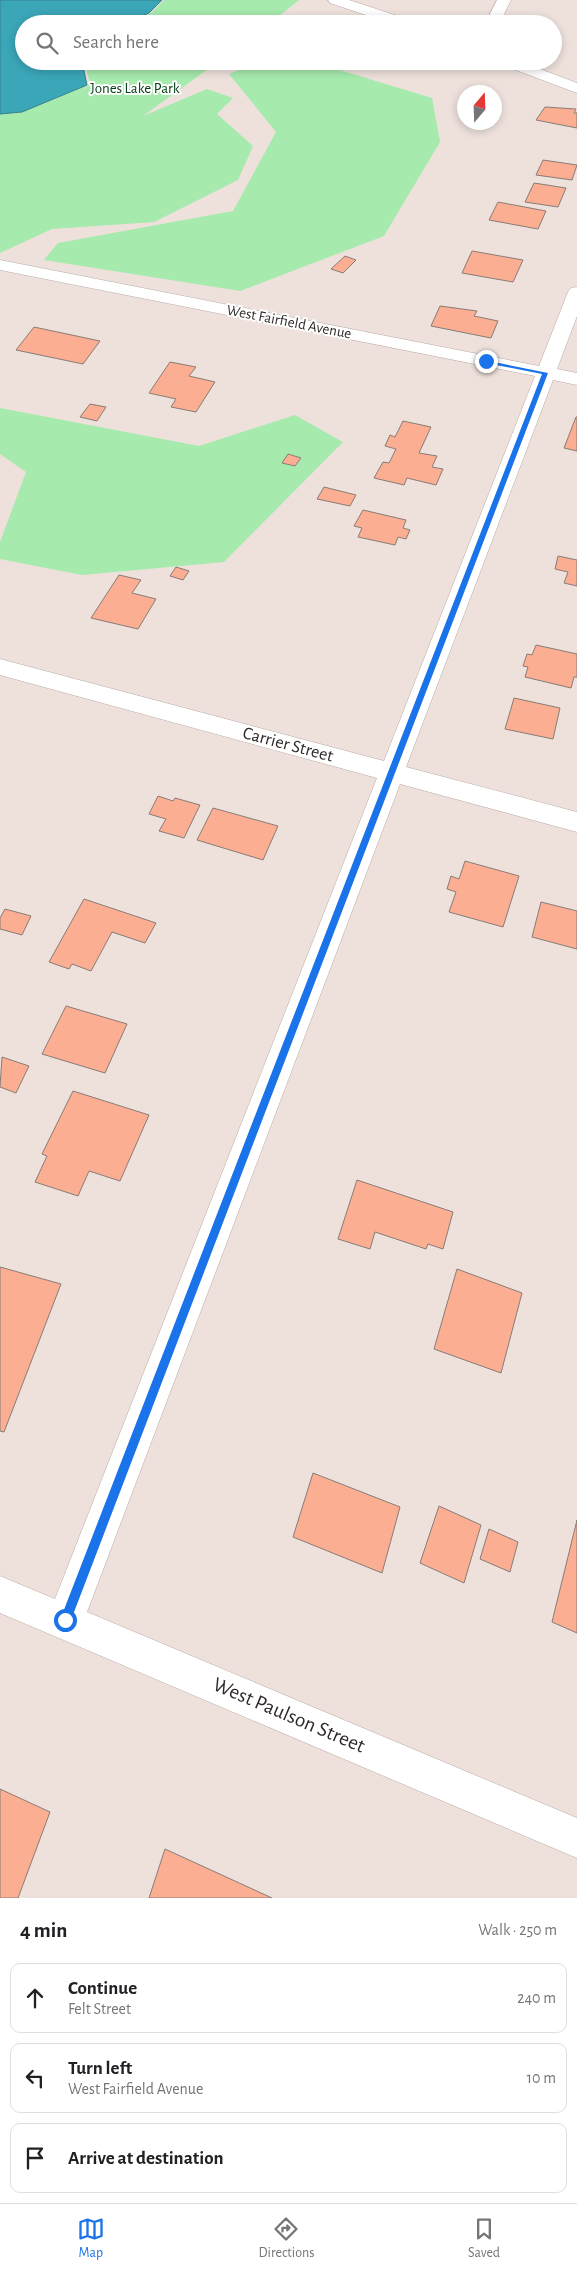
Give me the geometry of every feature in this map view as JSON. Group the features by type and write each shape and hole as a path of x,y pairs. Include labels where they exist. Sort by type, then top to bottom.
{"street":[{"path":"336,0 381,15"},
{"path":"496,15 504,0"},
{"path":"528,70 577,88"},
{"name":"West Fairfield Avenue","path":"0,265 577,379"},
{"path":"65,1620 577,292"},
{"name":"Carrier Street","path":"0,667 577,822"},
{"name":"West Paulson Street","path":"0,1594 577,1838"}],"green space":[{"path":"164,0 299,0 280,15 147,15"},
{"name":"Jones Lake Park","path":"86,70 207,70 143,116 207,89 233,98 217,114 253,146 238,180 154,222 52,229 0,253 0,114 22,112 87,85 81,92 90,83"},
{"path":"239,70 340,70 432,98 440,142 384,236 240,291 44,260 58,243 233,211 276,132 229,74"},
{"path":"0,408 199,446 295,415 343,442 224,562 82,575 0,559 0,542 26,472 0,454"}],"water":[{"path":"0,0 162,0 144,15 15,15 15,70 84,70 87,85 22,112 0,114"}],"building":[{"path":"545,107 576,109 574,113 577,113 577,128 536,120"},
{"path":"543,160 577,165 572,180 536,175"},
{"path":"534,183 566,188 558,207 525,202"},
{"path":"498,202 546,211 538,229 489,220"},
{"path":"472,251 523,260 513,282 462,273"},
{"path":"345,256 356,260 343,273 331,269"},
{"path":"440,306 477,311 474,316 498,321 491,338 431,326"},
{"path":"34,327 100,341 83,364 16,350"},
{"path":"170,362 196,367 189,376 215,382 196,412 171,407 176,399 149,393"},
{"path":"90,404 106,407 97,421 80,417"},
{"path":"577,417 577,451 564,448"},
{"path":"403,421 431,427 419,453 437,456 432,467 443,469 436,485 407,478 404,485 374,478 383,462 389,463 396,449 385,446 390,435 395,437"},
{"path":"288,454 301,458 295,466 282,463"},
{"path":"324,487 356,495 350,506 317,499"},
{"path":"363,510 406,520 403,528 410,530 406,539 398,537 395,545 358,537 362,528 354,526"},
{"path":"558,556 577,560 577,586 564,583 568,572 555,569"},
{"path":"176,567 189,571 183,580 170,576"},
{"path":"119,575 141,580 132,593 156,599 138,629 91,618"},
{"path":"536,645 577,654 577,677 574,677 571,688 525,677 528,667 523,666 527,654 532,655"},
{"path":"514,698 560,708 553,739 505,729"},
{"path":"158,796 173,801 175,798 200,805 184,838 159,831 166,819 149,814"},
{"path":"213,808 278,826 263,860 197,840"},
{"path":"465,861 519,876 503,927 449,912 456,892 447,889 451,876 459,879"},
{"path":"84,899 156,923 145,943 112,932 91,971 72,964 69,969 49,962"},
{"path":"541,902 577,911 577,949 532,937"},
{"path":"5,909 31,916 22,935 0,929 0,918"},
{"path":"66,1006 127,1024 105,1073 42,1054"},
{"path":"2,1057 29,1066 16,1093 0,1087"},
{"path":"73,1091 149,1115 120,1181 89,1171 78,1196 35,1182 47,1156 42,1154"},
{"path":"357,1180 453,1212 443,1249 428,1244 426,1249 375,1232 370,1249 338,1239"},
{"path":"0,1267 61,1284 4,1432 0,1431"},
{"path":"457,1269 522,1293 501,1373 434,1349"},
{"path":"313,1473 400,1507 382,1573 293,1537"},
{"path":"439,1506 481,1525 464,1583 420,1563"},
{"path":"577,1520 577,1633 552,1622"},
{"path":"489,1529 518,1542 510,1572 480,1559"},
{"path":"0,1789 50,1812 18,1898 0,1898"},
{"path":"165,1849 272,1898 149,1898"}],"route":[{"path":"65,1620 545,373 486,361"}]}
